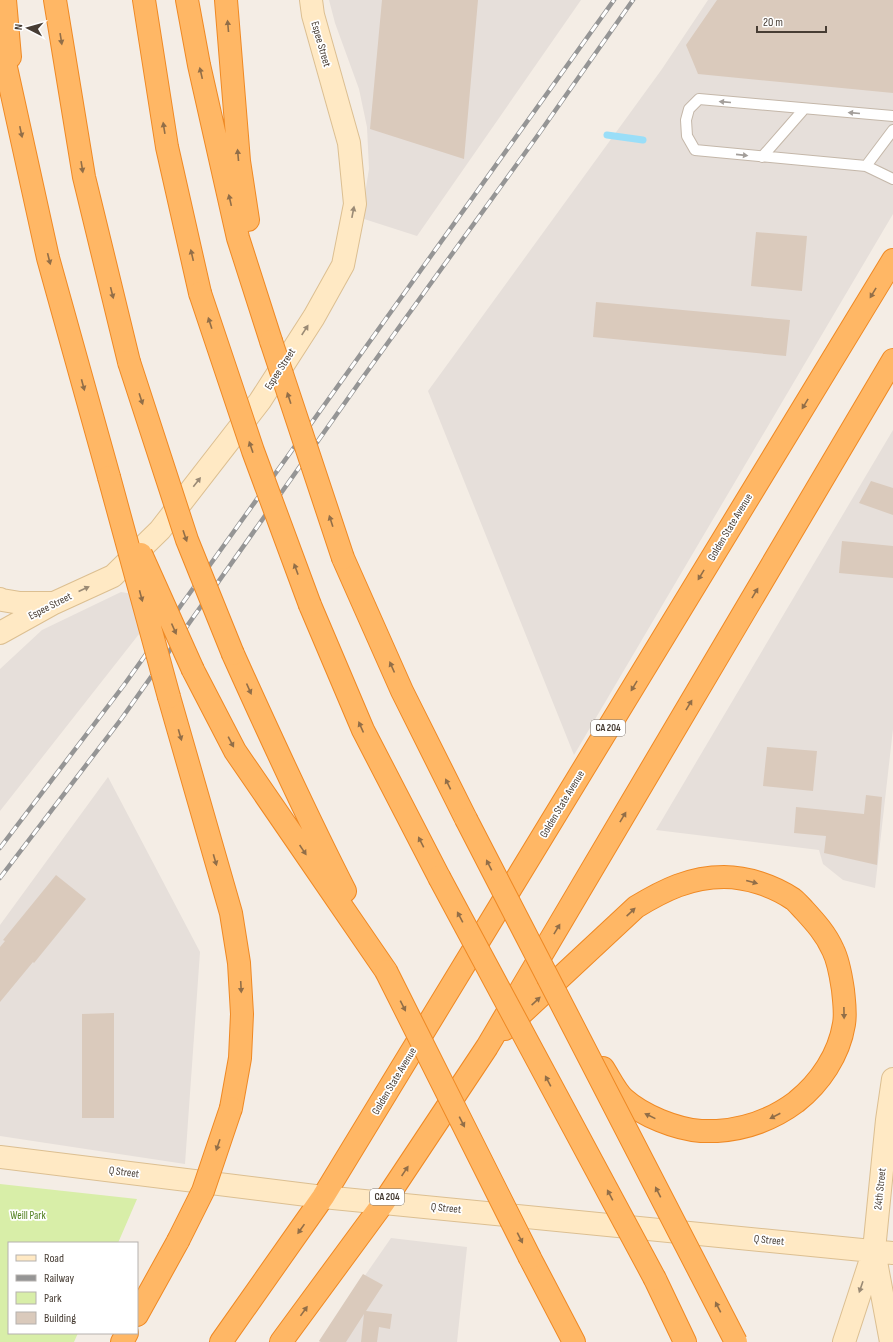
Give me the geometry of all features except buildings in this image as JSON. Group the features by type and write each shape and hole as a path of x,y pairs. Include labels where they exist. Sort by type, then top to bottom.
{"highway":[{"path":"5,0 14,101"},
{"path":"56,0 84,177 129,362 186,540 233,654 272,741 318,837 530,1258 574,1342"},
{"path":"144,0 167,147 200,293 253,451 310,605 363,730 439,877 655,1279 685,1342"},
{"path":"187,0 199,65 271,342 343,558 402,691 466,819 736,1342"},
{"path":"226,0 244,237"},
{"path":"0,40 48,258 169,697 231,913 240,963 242,1014 240,1058 231,1108 203,1191 178,1242 138,1313"},
{"name":"Golden State Avenue","path":"221,1342 323,1197 893,260"},
{"name":"CA 204","path":"282,1342 384,1202 487,1047 893,360"},
{"path":"109,477 193,670 235,751 386,971"},
{"path":"487,1047 636,907 660,893 680,884 706,878 725,877 748,880 771,887 794,899 821,928 834,951 841,975 844,1004 844,1023 836,1052 822,1077 804,1096 785,1110 762,1122 734,1130 701,1131 673,1126 647,1115 624,1098 567,1016"}],"street":[{"name":"Espee Street","path":"0,633 54,603 113,576 160,530 260,401 314,316 343,265 354,204 349,143 310,0"},
{"path":"0,599 20,603 54,603"},
{"name":"24th Street","path":"892,1342 883,1251 887,1120 893,1079"},
{"name":"Q Street","path":"0,1157 323,1197 883,1251"},
{"name":"24th Street","path":"844,1342 883,1251"}],"lane":[{"path":"893,116 699,99 689,109 686,120 687,136 695,150 866,166 893,179"},
{"path":"762,157 804,109"},
{"path":"866,166 893,130"}],"shaded area":[{"path":"329,0 581,0 417,236 361,218 369,169 367,127 359,89 335,23"},
{"path":"708,0 893,0 893,214 574,755 428,391 662,69"},
{"path":"893,430 893,729 875,888 843,880 823,864 819,850 656,830"},
{"path":"121,592 139,595 143,629 0,811 0,669 42,630"},
{"path":"108,777 200,952 185,1164 0,1136 0,925"},
{"path":"391,1238 467,1247 457,1342 319,1342"}],"green space":[{"name":"Weill Park","path":"0,1184 137,1199 118,1242 8,1242 8,1334 78,1334 74,1342 0,1342"}],"waterway":[{"path":"607,135 643,140"}],"railway":[{"path":"0,848 124,685 614,0"},
{"path":"0,878 122,718 361,380 538,135 633,0"}]}
